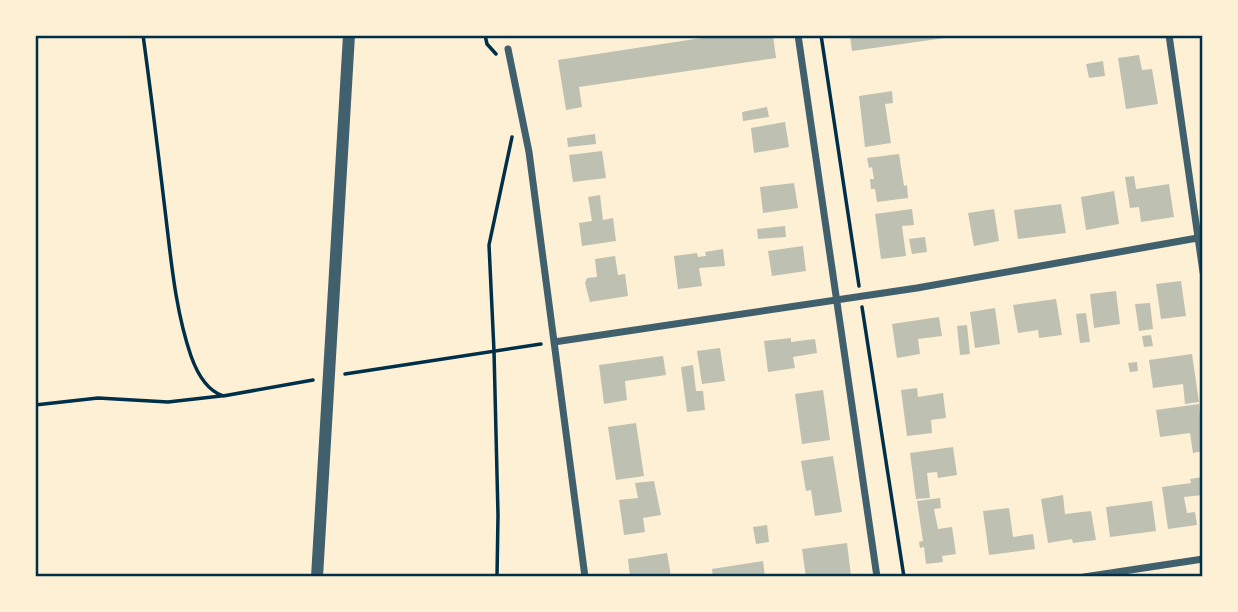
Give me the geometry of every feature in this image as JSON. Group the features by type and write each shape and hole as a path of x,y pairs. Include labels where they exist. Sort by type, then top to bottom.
{"street":[{"path":"317,577 349,35"},
{"path":"798,35 877,577"},
{"path":"1169,35 1203,272"},
{"path":"508,49 529,152 585,577"},
{"path":"554,342 917,288 1200,237"},
{"path":"1084,577 1203,559"}],"path":[{"path":"144,35 171,265 180,319 192,358 204,383 214,393 223,396"},
{"path":"497,577 498,515 489,245 519,104"},
{"path":"35,405 98,398 168,402 223,396 554,342"}],"building":[{"path":"721,35 773,35 776,58 579,87 582,107 566,110 558,60"},
{"path":"850,35 952,35 952,37 852,51"},
{"path":"1139,55 1142,70 1152,69 1158,104 1126,109 1118,58"},
{"path":"1103,61 1105,76 1089,78 1086,64"},
{"path":"892,91 893,103 885,104 891,143 865,147 859,96"},
{"path":"767,107 769,117 743,121 742,112"},
{"path":"785,122 789,147 754,153 751,128"},
{"path":"595,134 596,144 568,147 567,138"},
{"path":"602,151 606,178 573,182 569,155"},
{"path":"899,154 908,198 877,202 875,189 871,189 870,179 874,179 867,158"},
{"path":"1134,176 1136,189 1169,184 1174,217 1141,222 1139,207 1130,208 1125,177"},
{"path":"794,183 798,208 763,213 760,187"},
{"path":"1114,191 1119,224 1086,230 1081,197"},
{"path":"600,195 603,220 613,218 616,241 582,246 579,223 592,221 588,197"},
{"path":"1061,204 1066,233 1018,239 1014,210"},
{"path":"912,209 914,225 902,226 906,256 881,259 875,214"},
{"path":"994,209 999,241 974,246 968,213"},
{"path":"785,226 786,237 758,239 757,229"},
{"path":"925,237 927,252 912,254 909,239"},
{"path":"803,246 806,271 772,276 768,251"},
{"path":"723,249 725,266 699,268 702,286 678,289 674,256 697,253 698,257 706,256 705,252"},
{"path":"615,256 618,275 625,274 628,296 590,302 585,283 587,278 597,277 595,259"},
{"path":"1181,281 1186,316 1161,319 1156,284"},
{"path":"1116,291 1120,324 1094,328 1090,294"},
{"path":"1056,299 1062,335 1039,338 1038,330 1018,333 1013,305"},
{"path":"1150,303 1153,329 1139,331 1135,304"},
{"path":"995,308 1000,344 975,348 970,312"},
{"path":"1086,313 1090,342 1080,343 1076,314"},
{"path":"939,317 942,336 918,339 920,354 897,358 892,324"},
{"path":"967,325 970,354 960,355 957,326"},
{"path":"1151,335 1153,346 1144,347 1142,336"},
{"path":"791,338 791,342 815,339 817,353 793,357 795,368 768,372 764,341"},
{"path":"720,348 725,381 702,384 697,351"},
{"path":"1192,354 1199,402 1185,404 1183,384 1153,388 1149,360"},
{"path":"663,356 666,375 625,381 627,400 604,404 599,365"},
{"path":"1137,362 1138,371 1130,372 1128,363"},
{"path":"693,365 696,391 703,391 705,410 687,412 681,367"},
{"path":"917,388 918,397 943,393 946,418 931,420 932,433 907,436 901,390"},
{"path":"823,390 830,440 802,444 795,394"},
{"path":"1199,404 1203,451 1193,453 1190,433 1160,437 1156,410"},
{"path":"636,423 644,476 616,480 608,427"},
{"path":"953,447 957,475 938,478 937,472 927,473 930,498 916,499 910,453"},
{"path":"833,456 842,512 815,516 811,490 806,491 801,461"},
{"path":"1203,477 1203,495 1184,497 1187,513 1195,512 1197,525 1168,529 1162,487 1191,483 1190,479"},
{"path":"654,481 661,515 643,518 645,532 624,535 619,500 638,498 635,483"},
{"path":"1063,495 1065,514 1091,511 1096,540 1073,543 1072,539 1048,543 1041,499"},
{"path":"940,498 941,508 934,509 938,529 952,527 956,554 942,556 943,562 926,564 924,547 920,548 919,542 923,541 917,501"},
{"path":"1152,501 1156,531 1110,537 1106,507"},
{"path":"1009,508 1013,537 1033,534 1035,549 989,555 983,511"},
{"path":"767,525 769,542 756,544 753,527"},
{"path":"847,543 851,576 806,577 802,549"},
{"path":"667,553 671,576 630,577 628,559"},
{"path":"763,561 765,577 713,577 712,569"}]}
